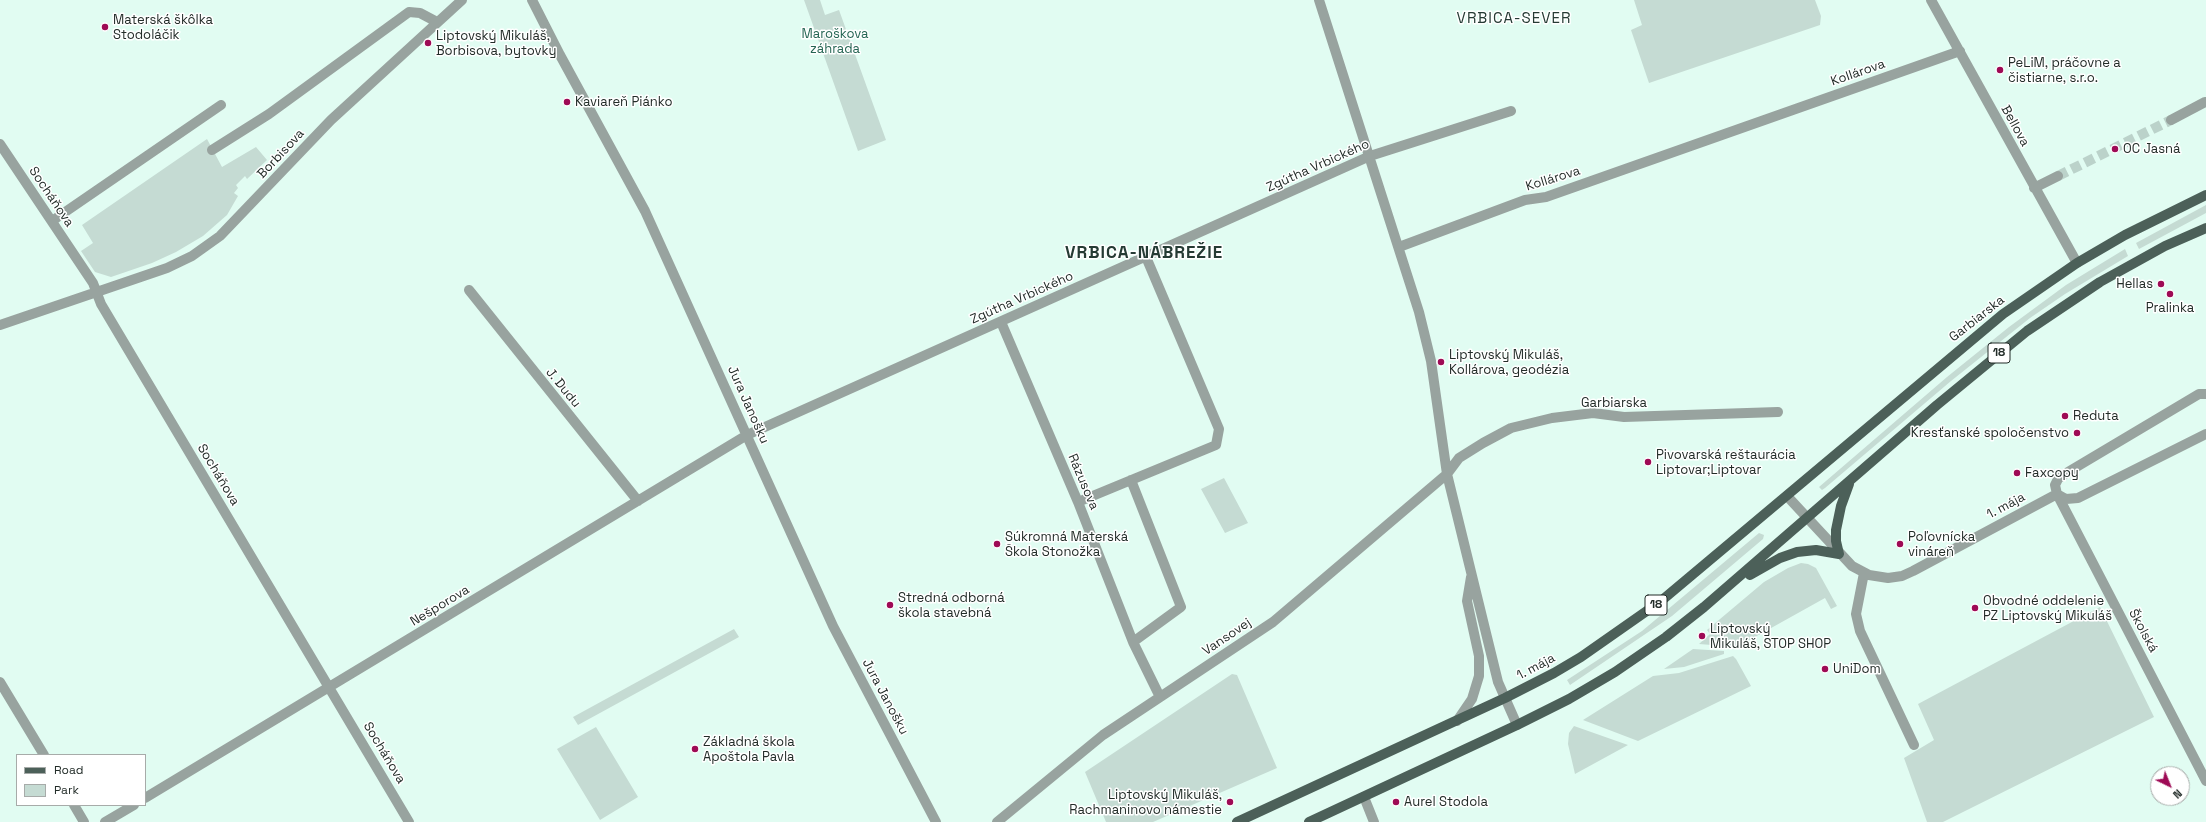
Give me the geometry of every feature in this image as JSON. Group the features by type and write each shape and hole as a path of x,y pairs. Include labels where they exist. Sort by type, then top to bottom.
{"main road":[{"name":"Garbiarska","path":"1787,496 1983,330 2024,299 2077,263 2125,235 2206,195"},
{"name":"18","path":"1309,822 1517,725 1569,699 1615,672 1666,637 1735,581 1808,520 1937,405 2027,331 2087,291 2132,264 2206,228"},
{"path":"1735,581 1751,575 1780,558 1797,552 1816,550 1839,554 1836,541 1836,530 1841,506 1850,482"},
{"name":"1. mája","path":"1237,822 1505,698 1554,673 1618,632 1661,601 1787,496"}],"street":[{"name":"Borbisova","path":"0,325 135,280 182,262 220,236 331,120 462,0"},
{"name":"Jura Janošku","path":"532,0 560,55 645,211 833,626 936,822"},
{"path":"1319,0 1415,298 1431,361 1447,474 1472,571 1496,676 1517,725"},
{"name":"Bellova","path":"1932,0 2034,188 2077,263"},
{"path":"212,150 264,118 409,12 420,13 438,22"},
{"name":"Kollárova","path":"1399,247 1525,200 1546,197 1960,51"},
{"path":"2171,120 2205,102"},
{"path":"52,221 221,105"},
{"name":"Zgútha Vrbického","path":"747,435 1370,156 1511,111"},
{"name":"Socháňova","path":"0,144 93,283 101,304 409,822"},
{"path":"2034,188 2058,176"},
{"path":"1078,502 1216,445 1219,429 1146,257"},
{"name":"J. Dudu","path":"468,290 638,501"},
{"name":"Rázusova","path":"1001,322 1078,502 1133,642 1160,697"},
{"path":"2206,394 2199,394 2061,476 2055,485 2057,494 2066,499 2078,498 2206,434"},
{"name":"Garbiarska","path":"1459,458 1511,428 1552,418 1593,413 1624,417 1778,412"},
{"name":"Nešporova","path":"146,797 330,688 747,435"},
{"name":"Vansovej","path":"997,822 1103,735 1273,622 1412,502 1447,474 1459,458"},
{"path":"1131,480 1181,607 1133,642"},
{"name":"1. mája","path":"1787,496 1839,554 1852,566 1864,573 1882,578 1902,576 2057,494"},
{"name":"Školská","path":"2057,494 2206,781"},
{"path":"1456,721 1472,699 1479,676 1479,656 1467,601 1472,571"},
{"path":"1864,573 1856,614 1860,631 1914,745"},
{"path":"0,682 43,754"},
{"path":"1364,797 1374,822"},
{"path":"75,806 84,822"},
{"path":"105,822 132,806"}],"green space":[{"name":"Maroškova záhrada","path":"804,0 820,0 825,15 839,10 886,140 858,151"},
{"path":"1634,0 1815,0 1821,16 1820,25 1649,83 1631,30 1642,25"},
{"path":"207,139 222,167 256,147 267,160 247,179 245,176 236,185 238,188 234,193 238,196 227,215 203,236 176,252 152,263 111,277 95,272 81,251 93,243 82,225"},
{"path":"2206,205 2206,213 2139,249 2136,243"},
{"path":"2125,249 2128,256 2065,294 2030,318 1951,381 1825,488 1822,490 1819,487 1947,377 2009,327 2066,285"},
{"path":"1224,478 1248,523 1225,533 1201,489"},
{"path":"1759,533 1764,535 1763,539 1672,616 1570,685 1567,680 1642,631"},
{"path":"1801,563 1808,564 1816,568 1837,606 1831,609 1825,598 1737,647 1699,644 1710,634 1707,630 1764,582 1788,568"},
{"path":"2100,607 2154,717 1943,822 1927,822 1904,758 1934,740 1918,704"},
{"path":"734,629 739,637 578,725 573,717"},
{"path":"1693,649 1724,651 1724,654 1684,667 1664,669"},
{"path":"1733,656 1751,686 1638,741 1583,720 1653,676 1679,673"},
{"path":"1232,674 1237,675 1277,768 1153,822 1106,822 1085,772"},
{"path":"1574,726 1628,745 1575,774 1568,744 1569,733"},
{"path":"596,727 638,797 600,820 557,749"}],"tunnel":[{"path":"2058,176 2171,120"}],"place":[{"name":"Materská škôlka Stodoláčik","path":"105,27"},
{"name":"Liptovský Mikuláš, Borbisova, bytovky","path":"428,43"},
{"name":"PeLiM, práčovne a čistiarne, s.r.o.","path":"2000,70"},
{"name":"Kaviareň Piánko","path":"567,102"},
{"name":"OC Jasná","path":"2115,149"},
{"name":"Hellas","path":"2161,284"},
{"name":"Pralinka","path":"2170,294"},
{"name":"Liptovský Mikuláš, Kollárova, geodézia","path":"1441,362"},
{"name":"Reduta","path":"2065,416"},
{"name":"Kresťanské spoločenstvo","path":"2077,433"},
{"name":"Pivovarská reštaurácia Liptovar;Liptovar","path":"1648,462"},
{"name":"Faxcopy","path":"2017,473"},
{"name":"Súkromná Materská Škola Stonožka","path":"997,544"},
{"name":"Poľovnícka vináreň","path":"1900,544"},
{"name":"Stredná odborná škola stavebná","path":"890,605"},
{"name":"Obvodné oddelenie PZ Liptovský Mikuláš","path":"1975,608"},
{"name":"Liptovský Mikuláš, STOP SHOP","path":"1702,636"},
{"name":"UniDom","path":"1825,669"},
{"name":"Základná škola Apoštola Pavla","path":"695,749"},
{"name":"Liptovský Mikuláš, Rachmaninovo námestie","path":"1230,802"},
{"name":"Aurel Stodola","path":"1396,802"}],"district":[{"name":"VRBICA-SEVER","path":"1514,19"},
{"name":"VRBICA-NÁBREŽIE","path":"1144,253"}]}
